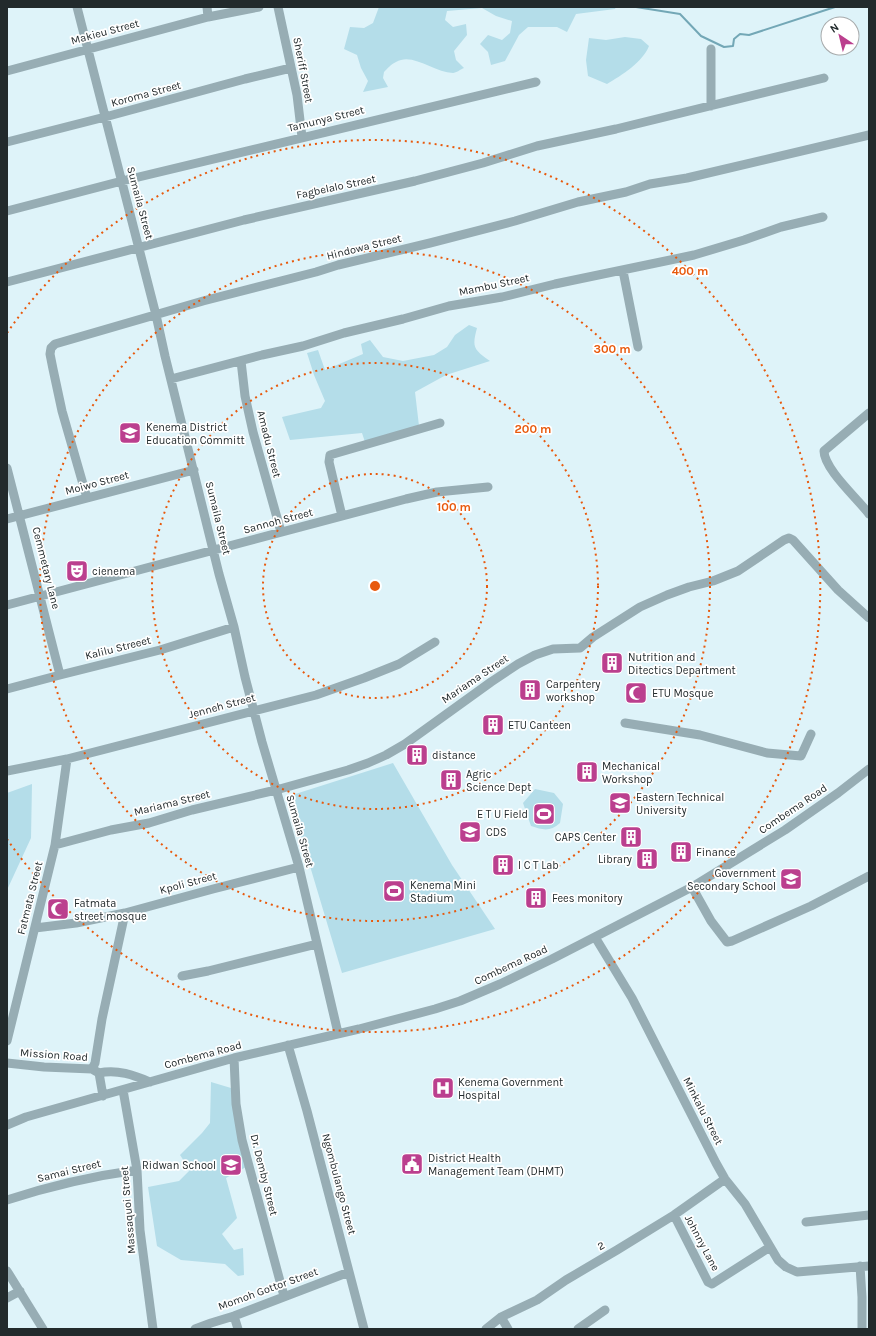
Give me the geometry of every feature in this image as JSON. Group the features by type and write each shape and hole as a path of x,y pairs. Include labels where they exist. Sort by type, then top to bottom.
{"street":[{"name":"Sumaila Street","path":"77,7 89,48 254,710 298,867 338,1034"},
{"path":"207,7 208,17"},
{"name":"Makieu Street","path":"7,71 208,17 259,7"},
{"name":"Sheriff Street","path":"278,7 297,94 302,137"},
{"path":"711,49 711,106"},
{"name":"Koroma Street","path":"7,142 291,68"},
{"name":"Fagbelalo Street","path":"7,282 244,220 403,184 483,163 537,146 616,129 824,78"},
{"name":"Tamunya Street","path":"7,210 302,137 536,82"},
{"name":"Hindowa Street","path":"87,498 62,411 50,354 51,348 55,344 203,300 430,243 578,202 626,192 650,184 687,178 869,135"},
{"name":"Mambu Street","path":"171,379 262,354 302,346 344,333 449,306 489,299 694,255 781,227 823,217"},
{"path":"622,271 638,347"},
{"name":"Amadu Street","path":"241,361 253,432 281,532"},
{"path":"869,413 824,451 824,456 833,470 869,514"},
{"path":"342,516 329,462 330,455 440,423"},
{"name":"Cemmetary Lane","path":"7,468 60,675"},
{"name":"Moiwo Street","path":"7,519 194,470"},
{"name":"Sannoh Street","path":"7,605 437,492 488,487"},
{"name":"Mariama Street","path":"55,845 112,830 149,823 192,810 276,790 348,770 386,755 405,744 491,682 535,655 553,649 580,648 598,634 640,607 667,595 689,587 713,581 738,571 789,538 793,540 838,590 869,618"},
{"name":"Kalilu Streeet","path":"7,689 160,650 234,627"},
{"name":"Jenneh Street","path":"7,771 67,759 316,695 399,664 435,642"},
{"path":"625,723 700,735 767,753 801,756 811,734"},
{"name":"Fatmata Street","path":"7,1041 55,845 67,759"},
{"name":"Combema Road","path":"103,1096 234,1058 338,1034 435,1009 460,1001 507,981 692,886 785,830 838,794 869,769"},
{"name":"Kpoli Street","path":"35,928 76,923 125,913 298,867"},
{"path":"692,886 711,921 727,942 771,925 812,906 869,876"},
{"path":"7,1125 26,1116 103,1096 95,1071 95,1063 102,1019 125,913"},
{"name":"Minkalu Street","path":"595,936 632,998 725,1179 745,1204 778,1260 786,1268 797,1272 864,1266"},
{"path":"182,976 317,944"},
{"name":"Ngombulango Street","path":"288,1045 308,1111 324,1179 364,1329"},
{"name":"Dr. Demby Street","path":"234,1058 236,1104 242,1140 284,1296"},
{"name":"Mission Road","path":"7,1063 95,1071 117,1071 136,1076 150,1082"},
{"name":"Massaquoi Street","path":"123,1090 137,1170 140,1230 153,1329"},
{"name":"Samai Street","path":"7,1200 72,1181 104,1174 137,1170"},
{"name":"2","path":"486,1329 501,1317 537,1300 566,1280 674,1215 725,1179"},
{"name":"Johnny Lane","path":"674,1215 708,1282 712,1284 770,1247"},
{"path":"806,1222 869,1215"},
{"path":"862,1329 864,1266"},
{"path":"7,1271 43,1329"},
{"name":"Momoh Gottor Street","path":"195,1329 211,1322 234,1316 349,1272"},
{"path":"7,1298 20,1291"},
{"path":"584,1327 605,1310"},
{"path":"234,1316 238,1329"},
{"path":"501,1317 508,1329"}],"shaded area":[{"path":"379,7 616,7 615,9 576,14 567,32 557,27 528,27 519,35 505,61 491,65 488,52 480,44 488,35 502,40 510,33 512,21 496,16 482,8 447,11 445,20 453,27 466,24 467,35 454,51 456,60 464,68 454,73 446,72 416,61 403,60 392,64 384,72 383,78 388,87 363,92 368,81 361,68 357,55 344,49 350,27 364,28 373,23"},
{"path":"625,37 641,39 649,46 642,58 625,73 607,84 588,76 586,60 589,38 606,40"},
{"path":"469,325 477,328 474,344 475,347 490,361 446,375 415,392 419,426 365,442 362,433 290,440 282,417 321,408 325,401 307,353 318,350 325,370 363,354 361,344 370,340 383,357 403,361 434,355 447,347 455,335"},
{"name":"Kenema Mini Stadium","path":"393,763 452,865 495,929 342,973 289,796"},
{"path":"32,784 31,838 7,890 7,793"},
{"name":"E T U Field","path":"535,789 554,793 563,804 560,823 553,828 543,829 531,826 523,803"},
{"path":"211,1082 231,1088 246,1167 226,1178 237,1218 222,1234 234,1250 243,1248 244,1275 238,1276 225,1264 181,1260 157,1246 148,1187 179,1181 190,1170 180,1155 210,1123"}],"waterway":[{"path":"636,7 680,14 701,36 724,47 733,46 734,39 740,34 749,35 835,7"}],"place":[{"name":"Kenema District Education Committ","path":"130,433"},
{"name":"cienema","path":"77,571"},
{"name":"Nutrition and Ditectics Department","path":"612,663"},
{"name":"Carpentery workshop","path":"530,690"},
{"name":"ETU Mosque","path":"636,693"},
{"name":"ETU Canteen","path":"493,725"},
{"name":"distance","path":"417,755"},
{"name":"Mechanical Workshop","path":"587,772"},
{"name":"Agric Science Dept","path":"451,780"},
{"name":"Eastern Technical University","path":"620,803"},
{"name":"E T U Field","path":"544,814"},
{"name":"CDS","path":"470,832"},
{"name":"CAPS Center","path":"631,837"},
{"name":"Finance","path":"681,852"},
{"name":"Library","path":"647,859"},
{"name":"I C T Lab","path":"503,865"},
{"name":"Government Secondary School","path":"791,879"},
{"name":"Kenema Mini Stadium","path":"394,891"},
{"name":"Fees monitory","path":"536,898"},
{"name":"Fatmata street mosque","path":"58,909"},
{"name":"Kenema Government Hospital","path":"443,1088"},
{"name":"District Health Management Team (DHMT)","path":"412,1164"},
{"name":"Ridwan School","path":"231,1165"}]}
